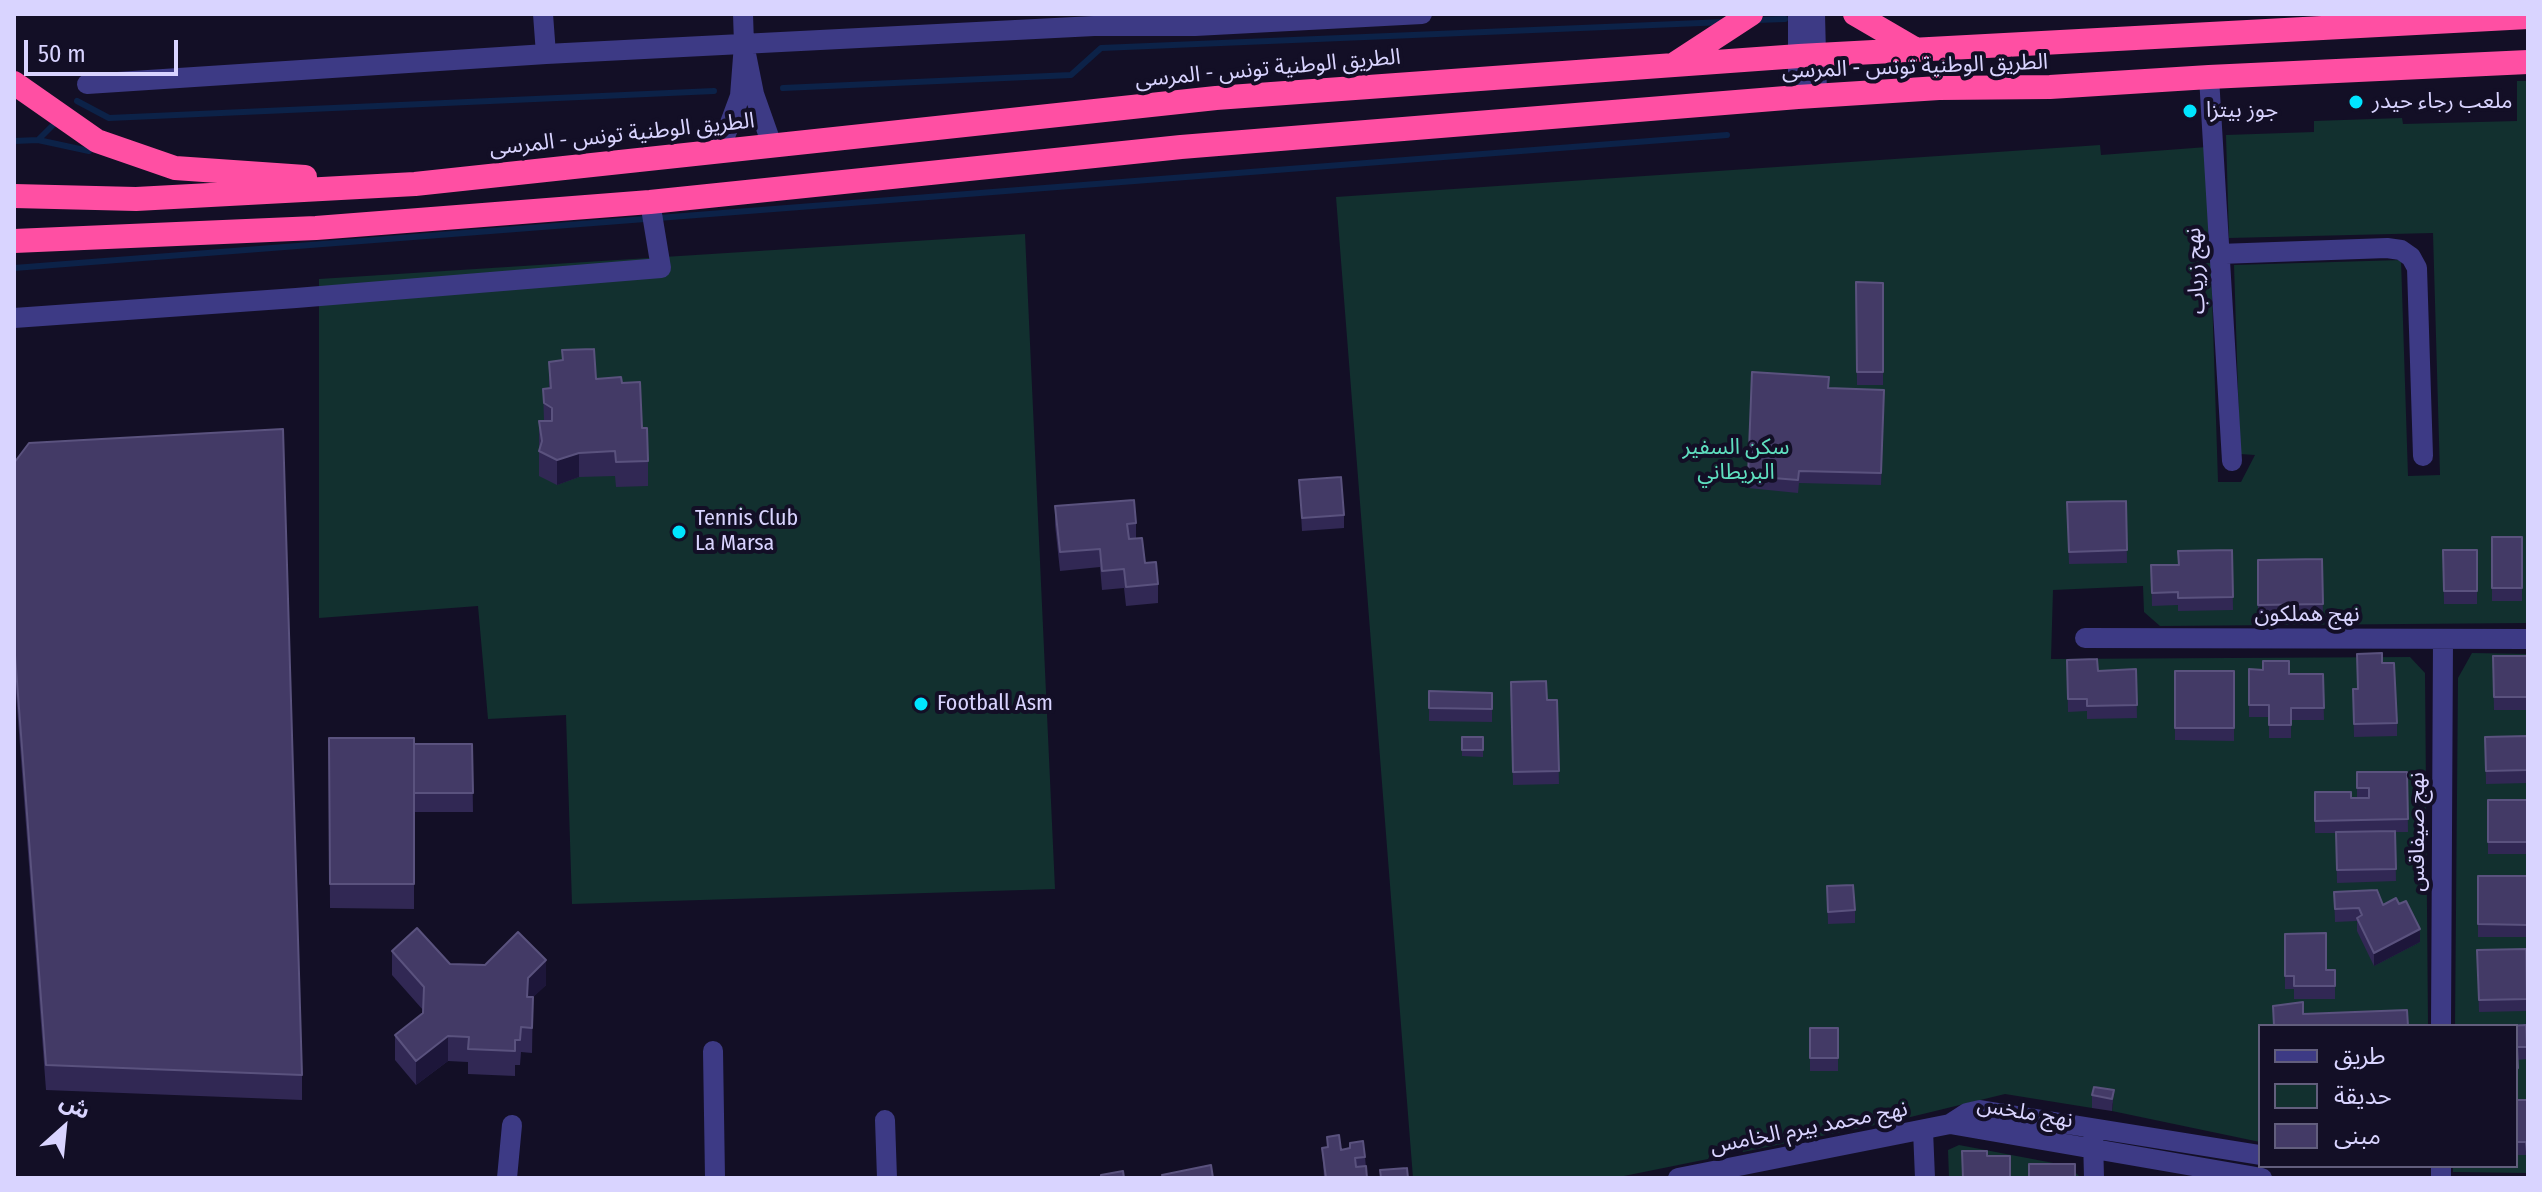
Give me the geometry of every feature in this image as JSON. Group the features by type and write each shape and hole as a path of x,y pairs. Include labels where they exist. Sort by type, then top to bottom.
{"highway":[{"path":"1674,65 1751,14"},
{"path":"1855,14 1917,50"},
{"name":"الطريق الوطنية تونس - المرسى","path":"14,196 136,199 415,184 1216,98 1808,55 2528,17"},
{"name":"الطريق الوطنية تونس - المرسى","path":"14,241 316,228 650,202 1181,147 1808,96 1939,88 2050,87 2528,62"},
{"path":"14,83 97,141 175,168 415,184"},
{"path":"14,250 41,241"}],"street":[{"path":"543,14 546,54"},
{"path":"720,150 740,96 743,14"},
{"path":"87,84 1098,20 1422,14"},
{"path":"1798,14 1808,55"},
{"path":"1808,96 1808,55 1815,14"},
{"path":"744,44 754,94 772,145"},
{"name":"نهج زرياب","path":"2209,77 2232,461"},
{"path":"14,318 661,268 650,202"},
{"path":"2219,254 2387,248 2401,250 2411,257 2417,268 2423,456"},
{"name":"نهج هملكون","path":"2085,638 2528,639"},
{"name":"نهج صيفاقس","path":"2441,1024 2443,639"},
{"path":"713,1051 715,1178"},
{"name":"نهج ملخس","path":"1950,1124 1967,1113 1980,1110 2093,1140 2265,1178"},
{"path":"885,1120 887,1178"},
{"name":"نهج محمد بيرم الخامس","path":"1678,1178 1950,1124"},
{"path":"507,1178 512,1125"},
{"path":"1923,1130 1925,1178"},
{"path":"2093,1140 2094,1178"},
{"name":"نهج ملخس","path":"2093,1140 2258,1155"}],"green space":[{"name":"سكن السفير البريطاني","path":"2517,81 2528,81 2528,623 2160,626 2144,612 2143,586 2053,590 2051,659 2410,657 2425,673 2428,1024 2258,1024 2258,1142 2112,1111 2113,1103 2094,1100 2092,1108 2005,1094 1890,1122 1743,1152 1739,1143 1714,1147 1708,1159 1614,1178 1413,1178 1336,197 2100,145 2101,155 2207,147 2209,248 2199,249 2200,263 2211,263 2218,482 2241,482 2255,455 2240,454 2234,265 2401,260 2408,476 2440,475 2433,233 2229,238 2226,135 2314,132 2314,121 2402,118 2403,124 2517,121"},
{"name":"Tennis Club La Marsa","path":"1025,234 1055,889 572,904 566,715 488,719 478,606 319,618 319,279"},
{"path":"2472,653 2528,654 2528,1173 2453,1172 2453,1168 2518,1168 2518,1024 2455,1024 2458,678"},
{"path":"1959,1145 2069,1166 2081,1178 1949,1178 1948,1150"}],"building":[{"path":"1856,282 1883,283 1883,372 1857,372"},
{"path":"594,349 596,379 621,377 622,383 640,382 642,428 647,428 648,461 616,462 615,451 579,453 557,460 539,451 542,441 539,421 552,421 552,408 544,403 543,389 551,388 549,362 563,360 562,350"},
{"path":"1752,372 1829,377 1828,388 1884,390 1881,473 1799,471 1798,480 1748,476"},
{"path":"283,429 302,1075 46,1065 14,642 14,463 29,443"},
{"path":"1341,477 1344,515 1302,518 1299,480"},
{"path":"1134,500 1136,523 1127,524 1129,539 1142,538 1145,563 1156,562 1158,584 1126,587 1124,569 1102,571 1100,549 1060,552 1055,506"},
{"path":"2126,501 2127,550 2069,552 2067,502"},
{"path":"2492,537 2522,537 2522,588 2492,588"},
{"path":"2232,550 2233,597 2178,598 2178,592 2152,593 2151,565 2179,565 2178,551"},
{"path":"2443,550 2477,550 2477,591 2444,591"},
{"path":"2322,559 2323,604 2258,605 2258,560"},
{"path":"2382,653 2382,663 2394,663 2397,723 2354,724 2353,689 2358,689 2357,654"},
{"path":"2493,656 2528,656 2528,697 2494,697"},
{"path":"2097,659 2098,671 2136,669 2137,705 2087,706 2087,699 2068,699 2067,660"},
{"path":"2263,661 2289,661 2289,674 2323,674 2324,708 2291,708 2291,725 2269,725 2269,705 2249,705 2249,669 2263,670"},
{"path":"2175,671 2234,671 2234,728 2175,728"},
{"path":"1546,681 1547,700 1557,700 1559,771 1513,772 1511,682"},
{"path":"1429,691 1492,693 1492,709 1429,708"},
{"path":"2528,736 2528,770 2486,771 2485,737"},
{"path":"1462,737 1483,737 1483,750 1462,750"},
{"path":"329,738 414,738 414,884 330,884"},
{"path":"414,744 472,744 473,793 414,793"},
{"path":"2357,772 2407,772 2408,819 2315,821 2315,792 2351,792 2351,798 2369,798 2369,788 2357,788"},
{"path":"2488,800 2528,800 2528,842 2488,842"},
{"path":"2395,831 2396,869 2337,870 2336,832"},
{"path":"2478,876 2528,876 2528,925 2478,924"},
{"path":"1853,885 1855,910 1828,912 1827,886"},
{"path":"2377,890 2383,905 2396,898 2399,904 2406,901 2420,929 2374,953 2357,918 2362,915 2359,908 2335,909 2334,892"},
{"path":"417,928 450,964 485,965 518,932 546,960 528,978 527,997 533,997 532,1028 521,1027 520,1040 515,1040 515,1051 468,1049 469,1037 448,1036 416,1061 395,1035 423,1013 424,987 392,951"},
{"path":"2326,933 2326,970 2335,970 2335,986 2294,986 2294,976 2285,976 2285,934"},
{"path":"2526,949 2527,999 2479,1000 2477,950"},
{"path":"2303,1002 2303,1014 2407,1010 2408,1024 2274,1024 2273,1006"},
{"path":"2518,1025 2526,1025 2527,1047 2518,1047"},
{"path":"1810,1028 1838,1028 1838,1058 1810,1058"},
{"path":"2094,1087 2114,1090 2112,1099 2092,1095"},
{"path":"2518,1100 2528,1100 2528,1152 2526,1142 2518,1142"},
{"path":"1339,1135 1341,1150 1350,1148 1350,1143 1363,1141 1365,1157 1355,1158 1356,1167 1366,1166 1367,1178 1326,1178 1322,1148 1328,1147 1327,1137"},
{"path":"1962,1151 1987,1151 1987,1156 2010,1156 2010,1178 1963,1178"},
{"path":"2029,1164 2075,1164 2075,1178 2029,1177"},
{"path":"1211,1165 1213,1178 1163,1178 1162,1175"},
{"path":"1407,1168 1408,1178 1381,1178 1380,1170"},
{"path":"1123,1171 1124,1178 1101,1178 1101,1175"}],"waterway":[{"path":"1756,20 1785,19"},
{"path":"783,88 1071,75 1101,48 1725,22"},
{"path":"77,101 109,118 714,91"},
{"path":"38,140 59,119"},
{"path":"14,268 1727,135"},
{"path":"14,141 38,140 89,151"}],"place":[{"name":"ملعب رجاء حيدر","path":"2356,102"},
{"name":"جوز بيتزا","path":"2190,111"},
{"name":"Tennis Club La Marsa","path":"679,532"},
{"name":"Football Asm","path":"921,704"}]}
